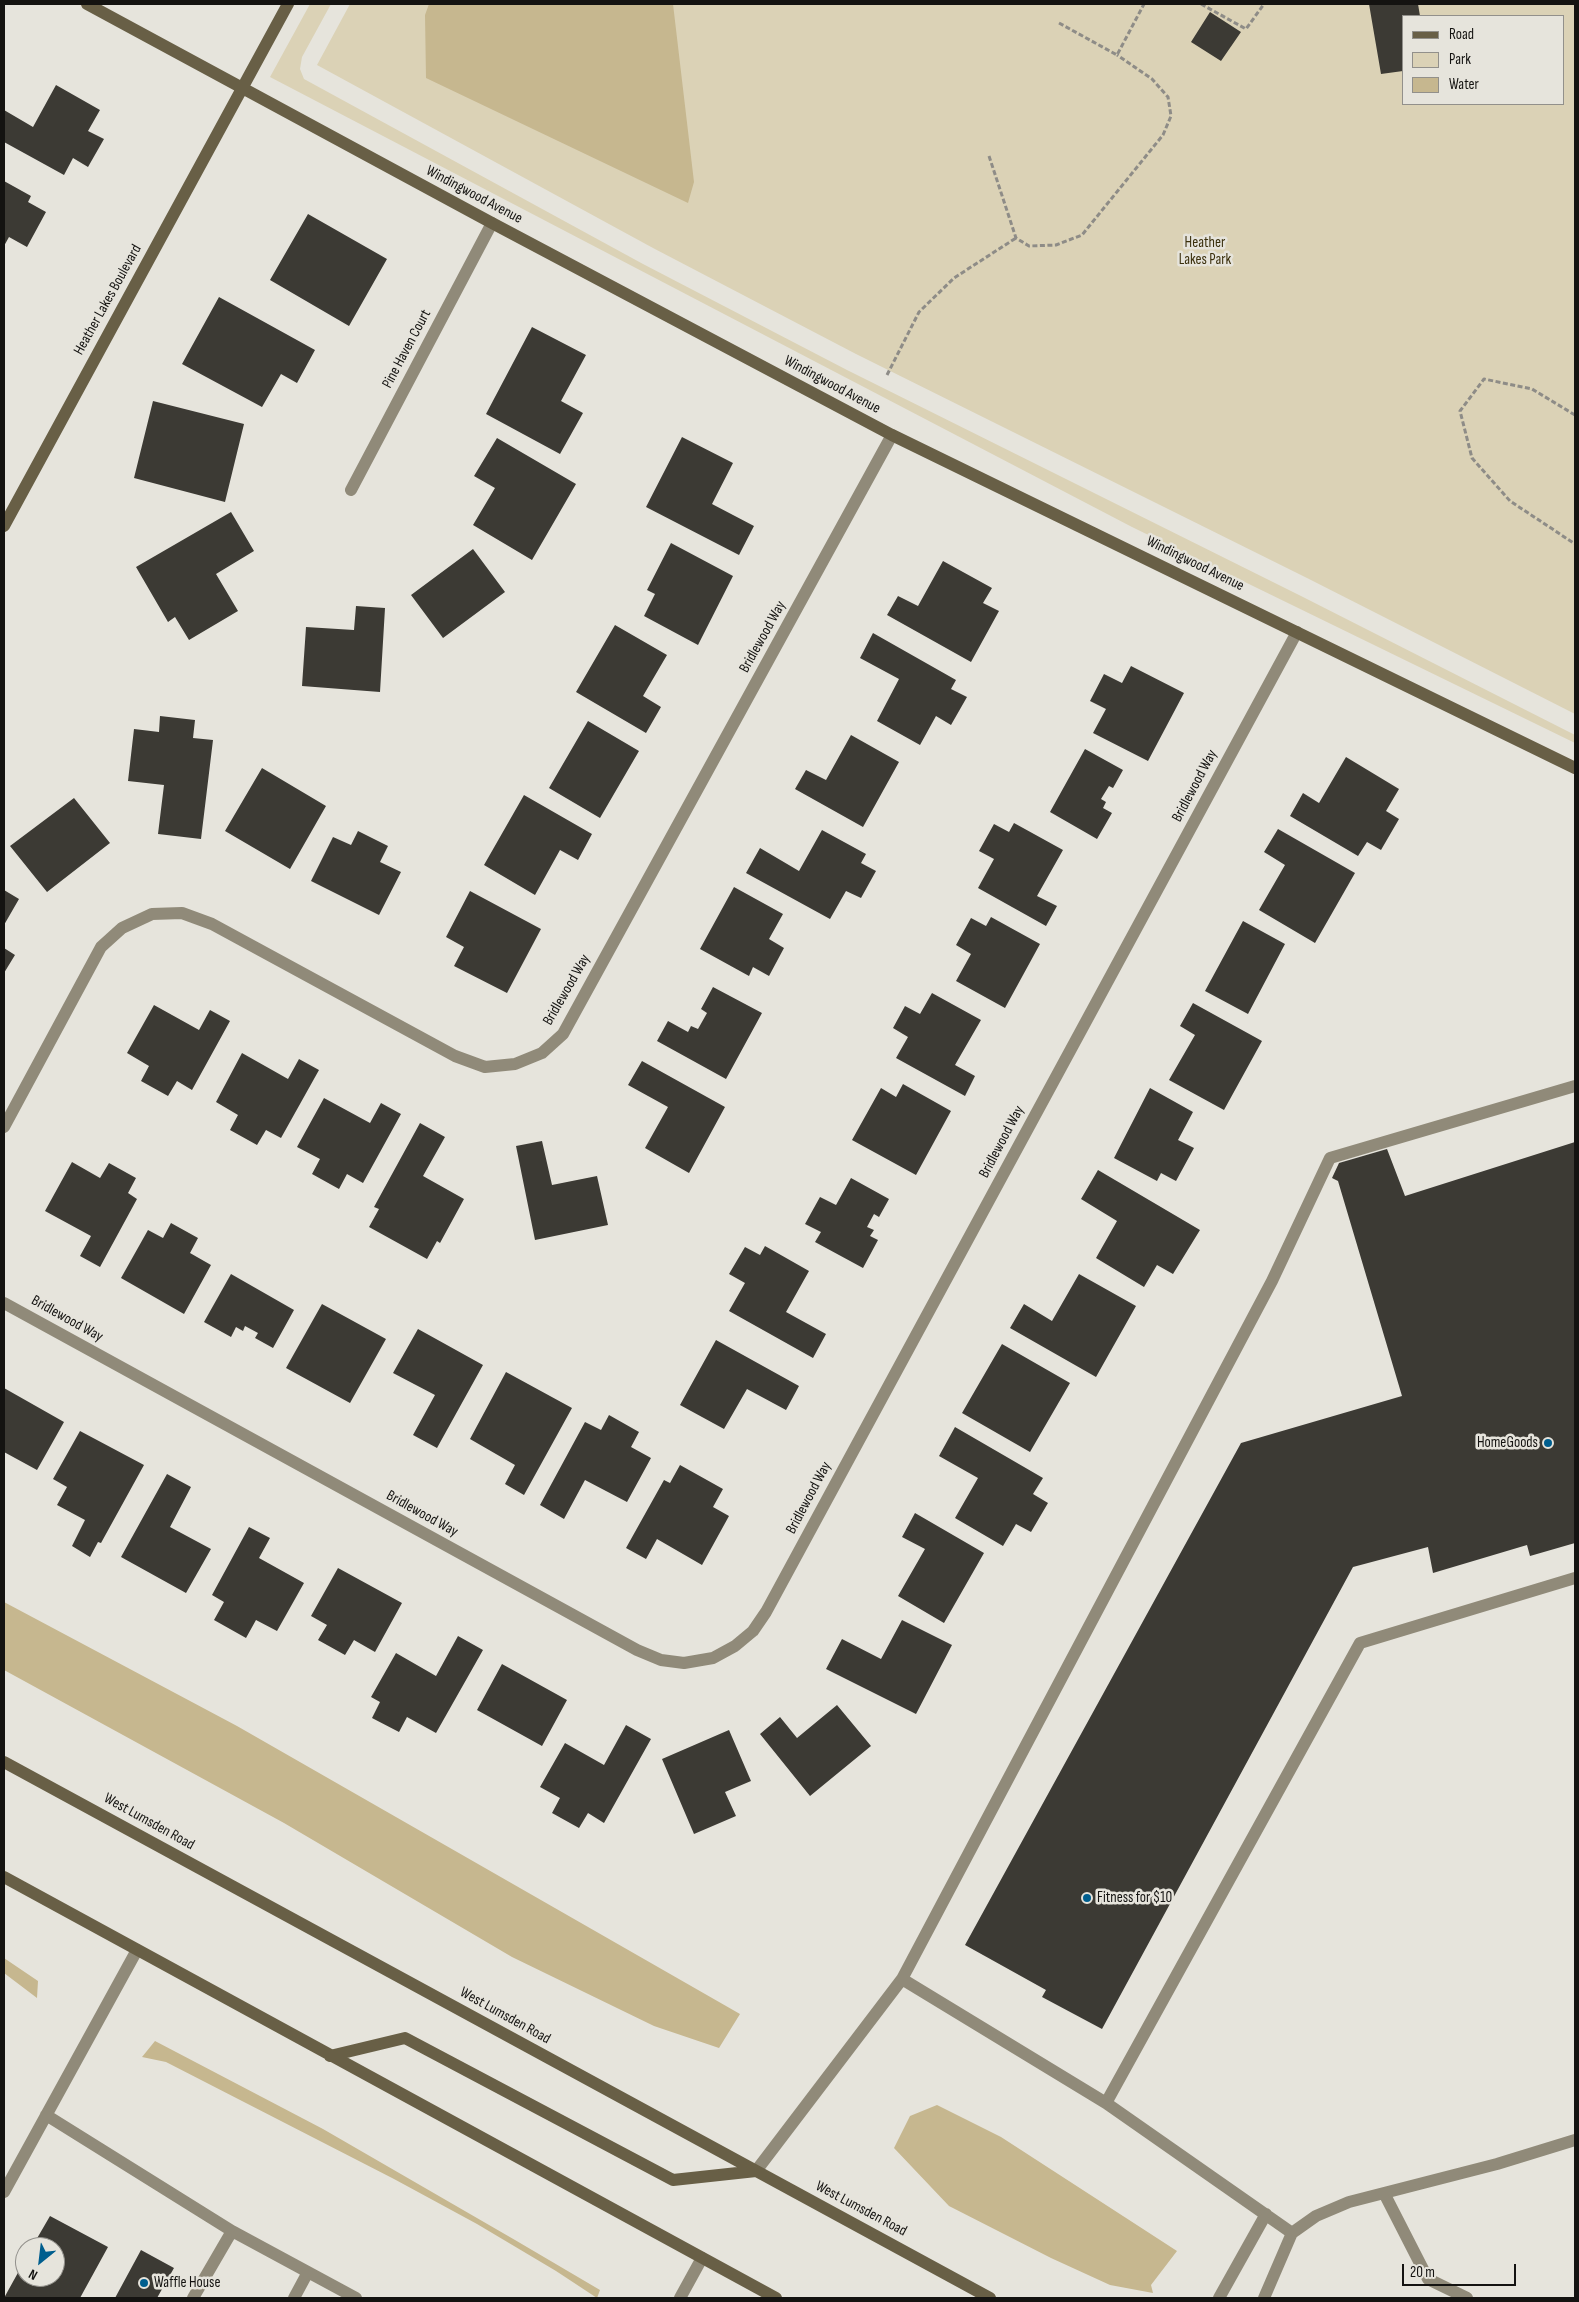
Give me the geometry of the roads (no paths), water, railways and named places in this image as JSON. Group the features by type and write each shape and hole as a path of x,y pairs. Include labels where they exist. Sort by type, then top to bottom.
{"main road":[{"name":"Windingwood Avenue","path":"87,4 492,223 892,435 1575,768"},
{"name":"Heather Lakes Boulevard","path":"4,526 288,4"},
{"name":"West Lumsden Road","path":"4,1762 990,2298"},
{"path":"4,1877 776,2298"},
{"path":"330,2056 404,2038 673,2180 756,2171"}],"street":[{"name":"Pine Haven Court","path":"351,490 492,223"},
{"name":"Bridlewood Way","path":"4,1127 101,947 122,928 152,914 182,913 212,924 455,1056 485,1066 515,1064 542,1053 563,1034 892,435"},
{"name":"Bridlewood Way","path":"4,1302 637,1650 661,1660 684,1663 713,1658 735,1646 753,1631 766,1612 1297,632"},
{"path":"756,2171 902,1979 1272,1281 1330,1158 1575,1086"},
{"path":"1106,2102 1360,1642 1575,1578"},
{"path":"4,2192 137,1950"},
{"path":"902,1979 1106,2102 1292,2233"},
{"path":"46,2115 232,2231 356,2298"},
{"path":"1264,2298 1292,2233 1316,2216 1349,2202 1497,2164 1575,2140"},
{"path":"1384,2193 1428,2279 1467,2298"},
{"path":"1219,2298 1266,2214"},
{"path":"193,2298 232,2231"},
{"path":"680,2298 702,2258"},
{"path":"294,2298 308,2272"}],"water":[{"path":"429,4 673,4 694,182 688,203 426,78 425,15"},
{"path":"4,1602 237,1726 740,2014 719,2048 654,2026 512,1957 284,1823 4,1670"},
{"path":"4,1958 38,1981 37,1998 4,1973"},
{"path":"155,2041 323,2129 515,2240 600,2290 597,2298 477,2224 394,2179 166,2062 142,2057"},
{"path":"937,2105 1001,2137 1177,2251 1151,2285 1153,2293 1110,2285 1051,2258 949,2206 894,2148 910,2116"}],"place":[{"name":"HomeGoods","path":"1548,1443"},
{"name":"Fitness for $10","path":"1087,1898"},
{"name":"Waffle House","path":"144,2283"}],"park label":[{"name":"Heather Lakes Park","path":"1205,252"}]}
